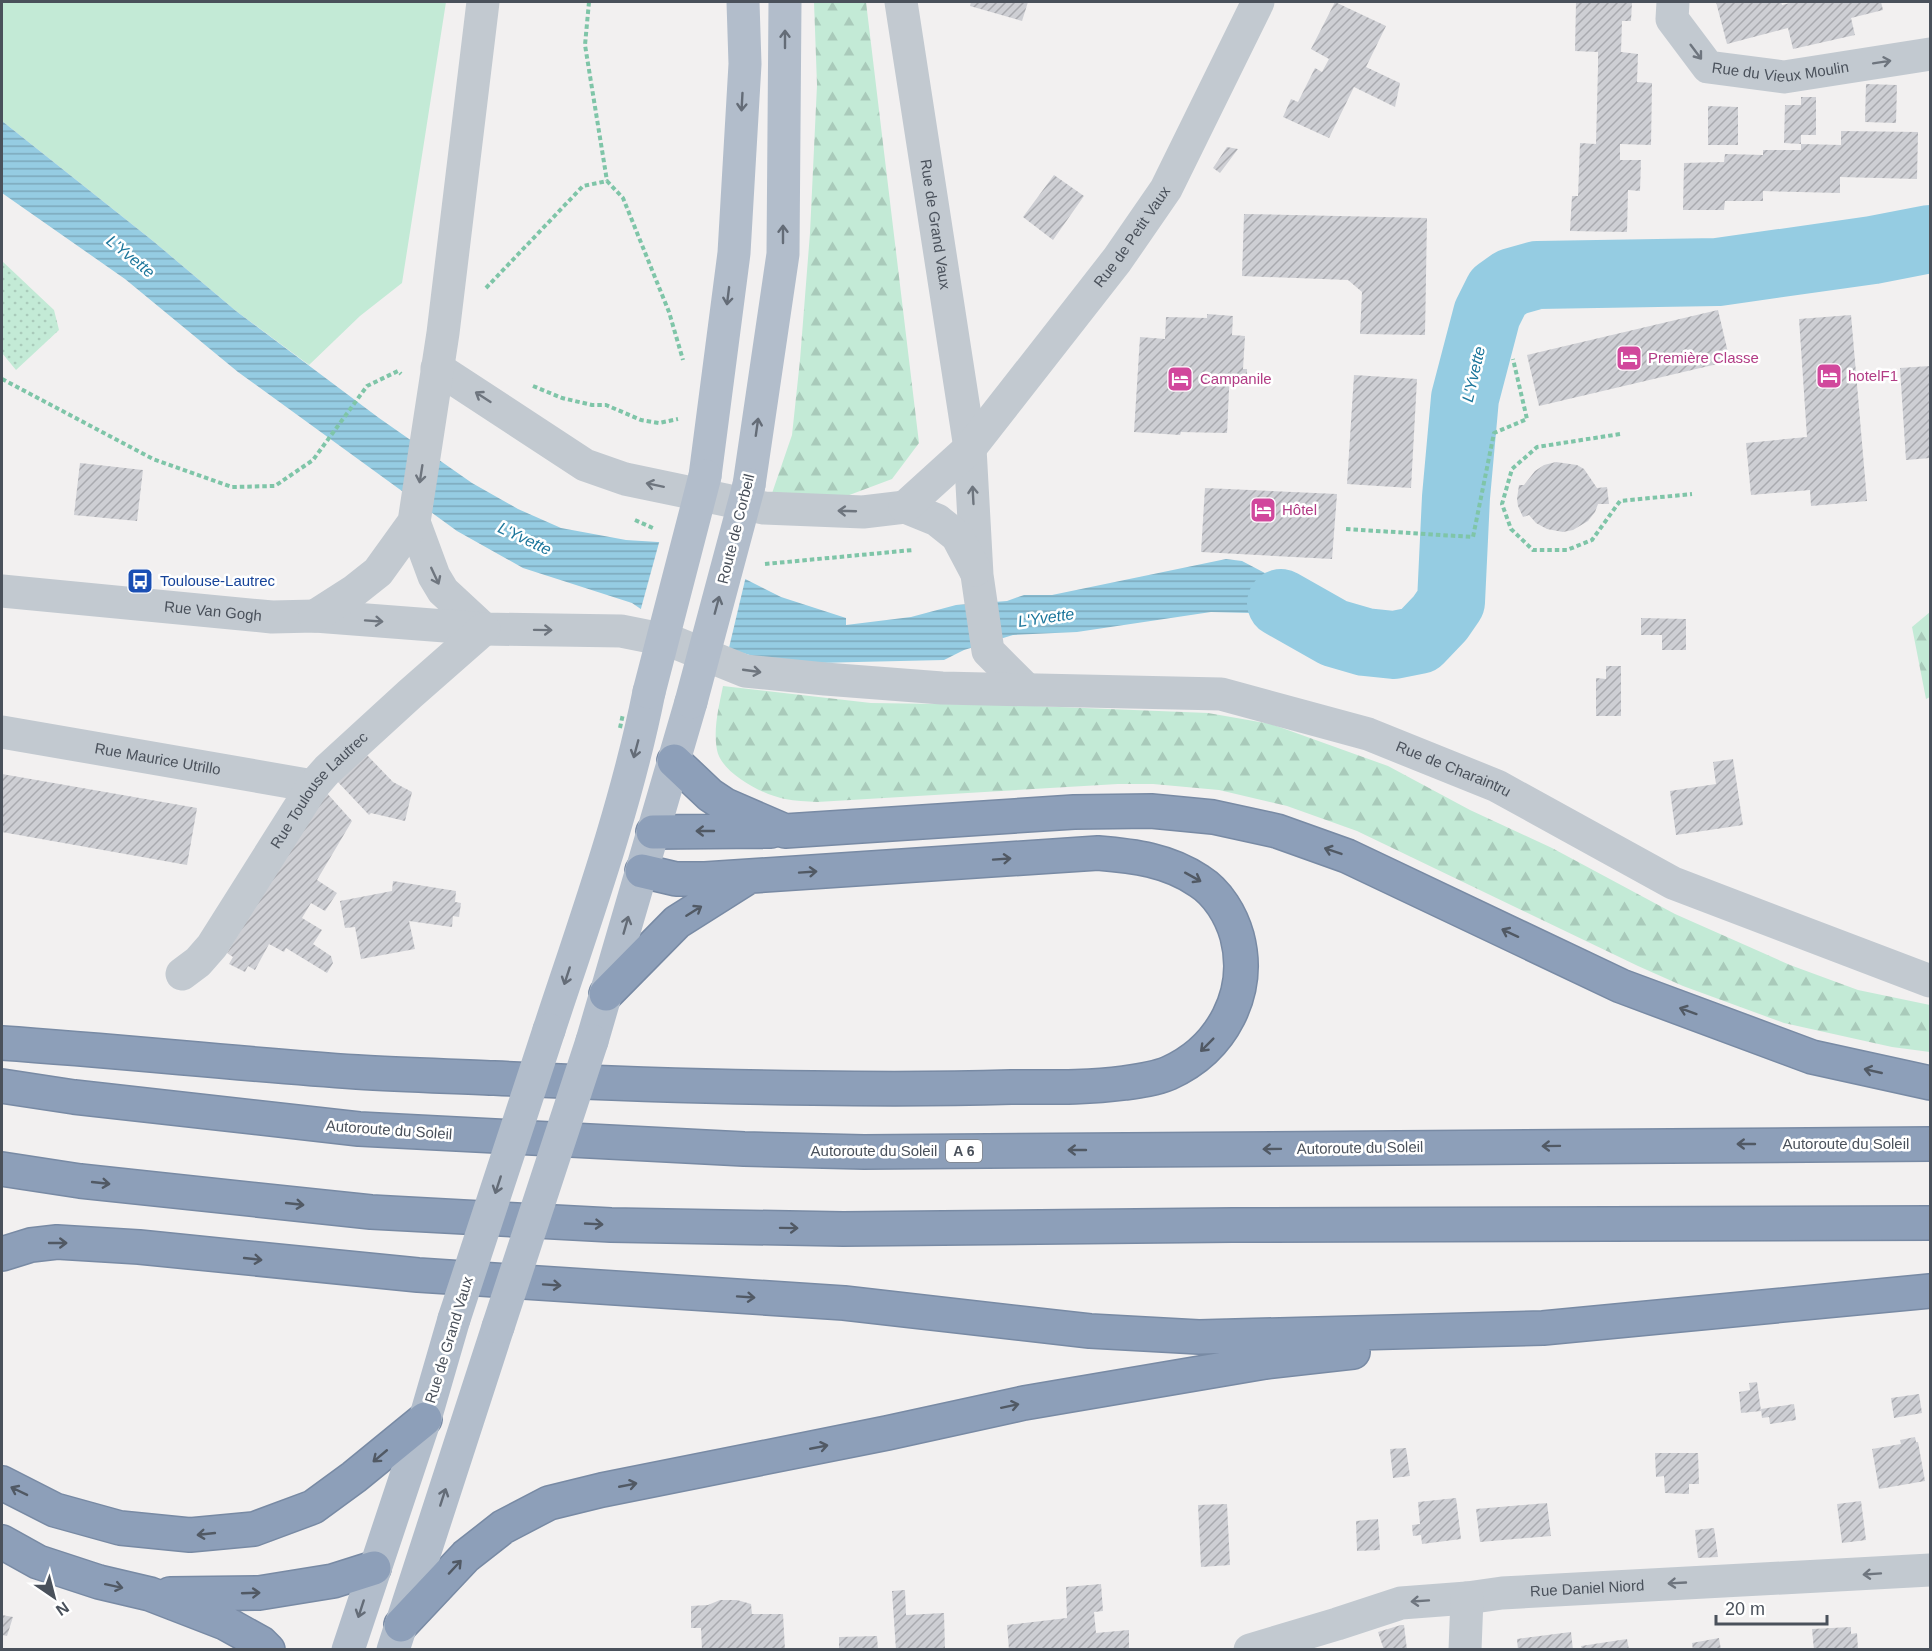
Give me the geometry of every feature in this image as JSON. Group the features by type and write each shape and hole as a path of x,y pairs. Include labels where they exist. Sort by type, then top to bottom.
{"highway":[{"path":"674,761 710,795 725,805 785,831"},
{"path":"653,832 785,831 1062,813 1151,811 1213,817 1277,831 1347,856 1621,986 1812,1057 1930,1083"},
{"path":"2,1044 77,1048 359,1072 614,1083 899,1089 1101,1086 1150,1079 1169,1073 1202,1051 1226,1021 1241,986 1240,950 1232,921 1223,905 1202,882 1160,862 1135,856 1098,853 705,879 676,879 642,870"},
{"path":"606,994 676,922 749,876"},
{"name":"Autoroute du Soleil","path":"2,1086 74,1097 358,1130 744,1149 864,1152 1930,1144"},
{"path":"2,1169 92,1182 371,1212 611,1225 843,1229 1930,1223"},
{"path":"2,1254 31,1245 57,1242 139,1247 418,1275 844,1303 1090,1331 1199,1337 1543,1328"},
{"path":"397,1637 466,1556 503,1527 549,1503 602,1490 1047,1399 1265,1362 1471,1339 1543,1328 1930,1291"},
{"path":"2,1483 55,1510 120,1528 190,1535 254,1529 313,1507 425,1419"},
{"path":"2,1542 38,1562 99,1582 150,1594 225,1623 261,1643 268,1650"},
{"path":"150,1594 260,1593 333,1581 374,1568"}],"main road":[{"path":"642,870 604,860 640,734 705,476 734,253 745,64 743,2"},
{"name":"Route de Corbeil","path":"425,1552 592,1041 691,702 749,485 783,254 785,2"},
{"path":"616,824 653,832"},
{"name":"Rue de Grand Vaux","path":"348,1650 425,1419 454,1319 604,860"},
{"path":"374,1568 425,1552"},
{"path":"397,1637 425,1552"}],"street":[{"path":"315,616 354,591 378,572 414,522 437,368 483,2"},
{"name":"Rue de Grand Vaux","path":"902,2 970,448 979,584 988,651"},
{"name":"Rue de Petit Vaux","path":"905,507 970,448 1118,260 1166,189 1258,2"},
{"name":"Rue du Vieux Moulin","path":"1673,2 1672,19 1708,68 1784,77 1930,54"},
{"path":"437,368 585,465 625,479 764,508 863,512 905,507 937,519 957,536 979,584"},
{"path":"414,522 434,576 443,591 484,629"},
{"name":"Rue Van Gogh","path":"2,591 272,617 315,616 484,629"},
{"name":"Rue de Charaintru","path":"484,629 621,631 671,641 745,670 942,688 1026,688 1221,694 1368,734 1497,786 1673,883 1930,981"},
{"name":"Rue Toulouse Lautrec","path":"182,974 198,962 212,946 313,786 327,770 484,629"},
{"path":"942,688 988,651 1026,688"},
{"name":"Rue Maurice Utrillo","path":"2,732 313,786"},
{"name":"Rue Daniel Niord","path":"1250,1650 1401,1603 1467,1599 1502,1593 1930,1570"},
{"path":"1465,1650 1467,1599"}],"path":[{"path":"589,2 585,45 608,182 623,198 669,312 684,366"},
{"path":"484,291 583,186 608,182"},
{"path":"1346,529 1473,537 1494,433 1527,419 1513,359"},
{"path":"2,379 153,459 232,487 274,486 314,460 367,386"},
{"path":"526,382 562,398 592,405 606,405 641,420 659,423 689,419"},
{"path":"1620,434 1537,447 1512,470 1502,504 1511,530 1533,550 1567,550 1592,540 1620,501 1692,494"}],"green space":[{"path":"2,2 446,2 402,283 360,316 309,365 236,311 153,241 2,121"},
{"path":"814,2 866,2 919,443 892,479 844,497 769,502 792,435 800,360 810,233 817,85"},
{"path":"2,261 54,310 59,330 16,370 2,353"},
{"path":"1930,612 1930,697 1926,699 1912,627"},
{"path":"723,686 871,703 1011,705 1208,713 1271,724 1388,766 1470,810 1552,848 1675,914 1790,965 1858,990 1930,1005 1930,1052 1892,1047 1784,1023 1683,986 1357,831 1287,806 1219,790 1153,784 1118,784 817,802 776,797 744,782 734,775 720,759 716,734"}],"water":[{"path":"2,121 153,241 236,311 379,418 472,483 518,509 561,528 626,540 674,543 781,597 846,618 846,625 911,617 956,605 1007,601 1024,595 1052,595 1226,559 1242,561 1343,614 1365,642 1360,669 1281,626 1251,613 1211,612 1077,632 1013,635 964,650 944,660 813,663 767,660 736,651 654,618 632,603 523,568 457,531 238,372 125,279 2,193"}],"pier":[{"path":"660,539 675,540 746,576 728,652 653,620 640,612"}],"building":[{"path":"971,2 1028,2 1022,21 970,6"},
{"path":"1335,2 1386,26 1366,67 1400,83 1395,107 1354,87 1329,138 1283,117 1291,99 1298,102 1315,68 1322,72 1329,59 1311,49"},
{"path":"1576,2 1632,2 1631,21 1622,21 1621,52 1638,54 1637,82 1652,83 1651,145 1620,144 1620,160 1641,160 1640,191 1628,190 1627,232 1570,231 1572,196 1578,196 1580,143 1596,144 1598,52 1575,51"},
{"path":"1716,2 1781,2 1782,5 1794,2 1881,2 1883,10 1851,18 1855,35 1793,49 1788,28 1727,44"},
{"path":"1866,84 1897,85 1896,123 1865,122"},
{"path":"1801,97 1816,97 1816,135 1801,135 1801,144 1784,143 1785,105 1801,105"},
{"path":"1708,106 1738,107 1738,145 1708,145"},
{"path":"1841,131 1918,132 1917,179 1840,177 1840,193 1763,191 1763,201 1725,201 1724,210 1683,210 1684,163 1724,162 1725,154 1763,155 1763,150 1801,150 1801,144 1841,145"},
{"path":"1227,147 1238,149 1220,173 1213,168"},
{"path":"1054,175 1084,196 1053,240 1023,217"},
{"path":"1244,214 1427,218 1425,335 1360,334 1362,292 1348,280 1242,276"},
{"name":"Première Classe","path":"1718,310 1730,361 1539,406 1527,355"},
{"path":"1207,314 1233,316 1232,335 1245,336 1243,369 1247,369 1247,379 1230,378 1230,368 1227,433 1181,432 1180,435 1134,432 1140,337 1165,339 1166,317 1207,318"},
{"name":"hotelF1","path":"1851,315 1867,501 1811,506 1810,490 1751,495 1746,443 1807,437 1799,319"},
{"path":"1930,366 1930,458 1906,460 1900,368"},
{"path":"1354,375 1417,379 1411,488 1347,484"},
{"path":"1556,462 1577,465 1584,469 1597,488 1607,487 1609,504 1598,504 1588,521 1573,530 1563,532 1547,529 1536,523 1529,515 1523,517 1517,499 1519,485 1524,485 1535,471 1544,465"},
{"path":"80,463 143,470 137,521 74,515"},
{"path":"1205,488 1337,494 1332,559 1201,552"},
{"path":"1641,618 1686,619 1686,650 1662,650 1662,635 1641,635"},
{"path":"1606,666 1621,666 1621,716 1596,716 1596,678 1606,679"},
{"path":"365,753 393,782 412,792 405,821 371,813 369,815 336,780"},
{"path":"1733,759 1743,825 1676,835 1670,791 1716,784 1713,762"},
{"path":"2,774 197,808 187,865 2,832"},
{"path":"325,791 352,821 317,880 337,893 325,911 311,903 302,918 322,930 313,944 331,956 333,963 327,973 286,948 284,952 269,944 255,970 248,966 245,972 229,964 233,957 227,953"},
{"path":"393,881 456,891 455,902 461,903 459,917 453,916 452,927 409,921 415,949 361,959 355,927 345,928 340,901 392,891"},
{"path":"1757,1382 1761,1411 1741,1413 1739,1392 1750,1390 1749,1383"},
{"path":"1919,1394 1922,1413 1894,1418 1891,1398"},
{"path":"1794,1404 1796,1420 1770,1424 1769,1417 1762,1418 1761,1409"},
{"path":"1915,1437 1918,1442 1925,1481 1879,1489 1872,1449 1901,1444 1900,1440"},
{"path":"1406,1448 1410,1476 1393,1478 1390,1449"},
{"path":"1655,1453 1698,1453 1699,1484 1689,1484 1689,1494 1665,1493 1664,1476 1656,1477"},
{"path":"1456,1498 1461,1539 1422,1544 1421,1535 1413,1536 1412,1525 1420,1524 1418,1502"},
{"path":"1861,1501 1866,1540 1842,1543 1837,1504"},
{"path":"1547,1503 1551,1536 1480,1542 1476,1509"},
{"path":"1227,1504 1230,1565 1201,1567 1198,1505"},
{"path":"1378,1519 1380,1550 1357,1551 1356,1521"},
{"path":"1714,1528 1718,1557 1698,1558 1695,1530"},
{"path":"1101,1584 1103,1611 1094,1612 1096,1633 1129,1630 1129,1648 1126,1650 1009,1650 1007,1625 1067,1618 1066,1587"},
{"path":"905,1590 906,1615 944,1613 945,1650 896,1650 892,1591"},
{"path":"720,1600 737,1600 751,1604 752,1614 783,1614 785,1650 702,1650 701,1628 691,1628 691,1606 708,1605"},
{"path":"2,1615 13,1617 7,1636 2,1635"},
{"path":"1404,1625 1407,1650 1384,1650 1378,1632"},
{"path":"1851,1627 1851,1634 1857,1633 1858,1650 1814,1650 1812,1629"},
{"path":"1571,1632 1573,1650 1518,1650 1517,1639"},
{"path":"877,1636 878,1650 839,1650 839,1637"},
{"path":"1719,1638 1721,1650 1693,1650 1692,1643"},
{"path":"1627,1639 1629,1650 1582,1650 1581,1646"}],"waterway":[{"name":"L'Yvette","path":"1281,603 1334,633 1365,642 1394,645 1419,640 1440,618 1451,602 1456,497 1465,398 1487,314 1498,292 1512,282 1537,275 1718,272 1873,250 1930,239"}],"place":[{"name":"Première Classe","path":"1629,358"},
{"name":"hotelF1","path":"1829,376"},
{"name":"Campanile","path":"1180,379"},
{"name":"Hôtel","path":"1263,510"},
{"name":"Toulouse-Lautrec","path":"140,581"}]}
